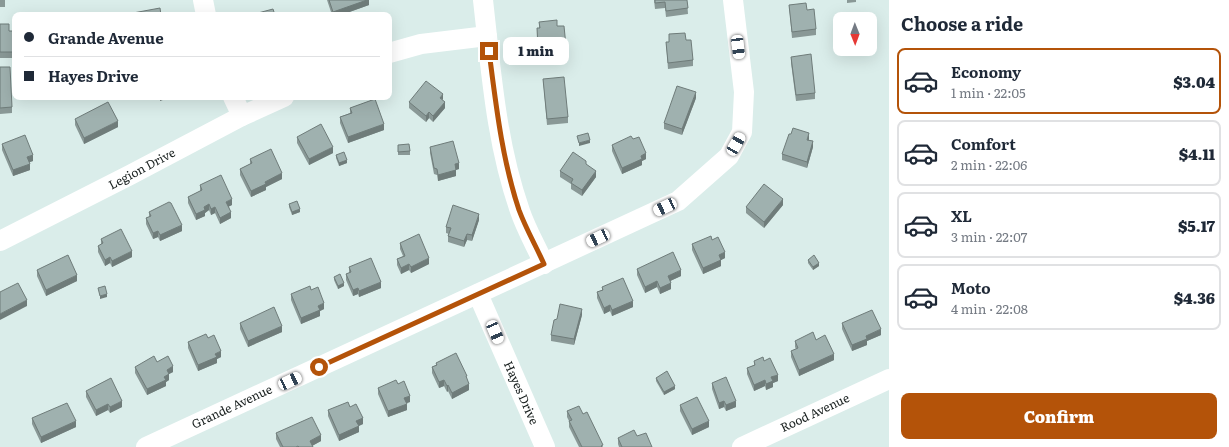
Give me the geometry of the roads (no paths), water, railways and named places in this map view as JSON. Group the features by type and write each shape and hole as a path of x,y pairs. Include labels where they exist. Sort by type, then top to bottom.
{"street":[{"path":"203,0 205,12"},
{"path":"483,0 496,109 505,161 520,212 544,264"},
{"name":"Grande Avenue","path":"146,447 678,201 729,156 742,132 744,92 733,0"},
{"path":"392,52 421,44 487,36"},
{"path":"234,100 242,116"},
{"name":"Legion Drive","path":"0,241 242,116 277,100"},
{"name":"Hayes Drive","path":"478,294 544,447"},
{"name":"Rood Avenue","path":"742,447 889,379"}]}
